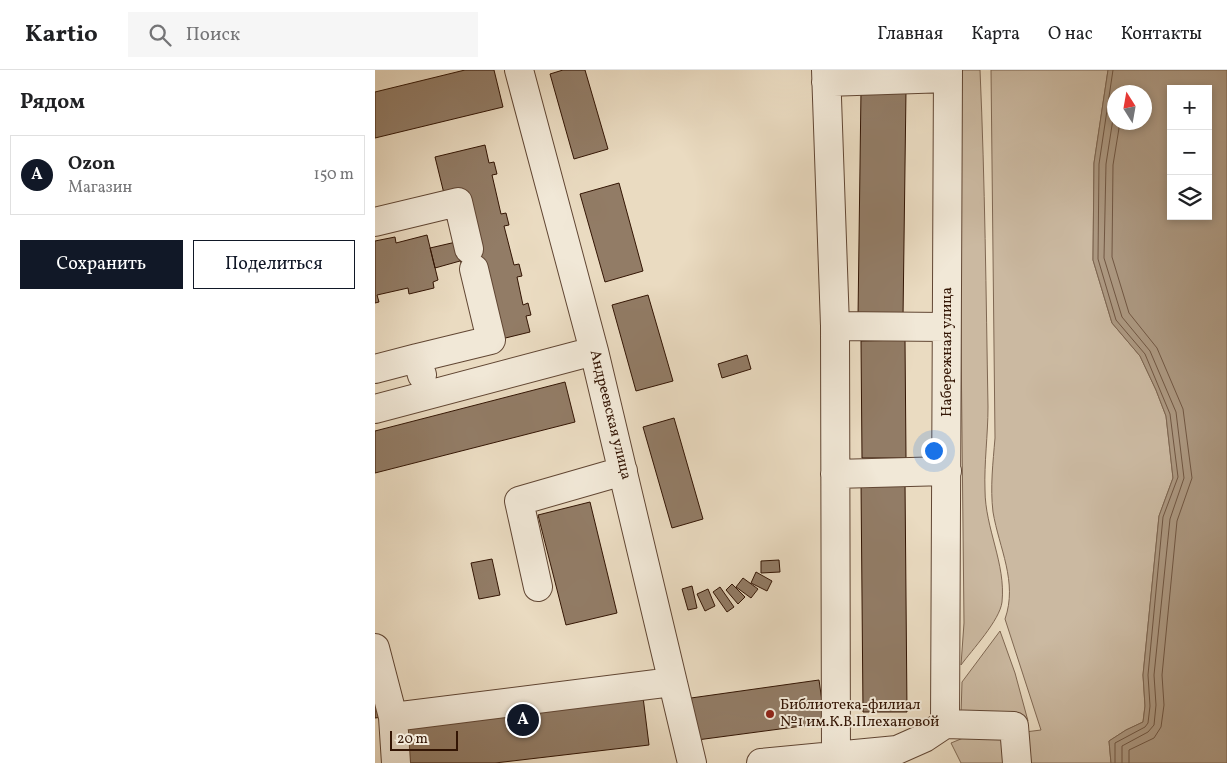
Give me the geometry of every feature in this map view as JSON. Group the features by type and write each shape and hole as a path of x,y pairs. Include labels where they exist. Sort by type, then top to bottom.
{"street":[{"name":"Андреевская улица","path":"519,70 594,351 692,763"},
{"path":"852,758 835,474 835,326 826,76 948,74"},
{"name":"Набережная улица","path":"945,724 948,74"},
{"path":"375,222 458,202 491,340 375,369"},
{"path":"835,326 946,327"},
{"path":"375,409 594,351"},
{"path":"417,358 427,396"},
{"path":"538,587 519,501 623,471"},
{"path":"835,474 947,471"},
{"path":"375,648 393,717 396,763"},
{"path":"393,717 672,682"},
{"path":"761,763 852,758 897,750 924,738 945,724 1014,726 1017,763"}],"shaded area":[{"path":"961,70 980,70 988,407 985,490 988,518 1001,574 1002,602 996,617 985,635 961,665 964,623 960,242"},
{"path":"991,70 1108,70 1094,163 1093,260 1112,323 1140,356 1166,416 1173,478 1159,516 1143,675 1145,706 1143,722 1109,741 1111,763 961,763 951,743 978,732 1001,735 1041,730 1005,619 1009,592 1008,578 992,503 995,438"},
{"path":"1000,631 1015,673 1028,721 961,715 962,682"}],"water":[{"path":"1108,70 1227,70 1227,763 1111,763 1109,741 1143,722 1145,706 1143,675 1159,516 1173,478 1166,416 1140,356 1112,323 1093,260 1094,163"}],"building":[{"path":"465,70 494,70 503,107 375,138 375,92"},
{"path":"563,70 585,70 608,149 574,159 550,74"},
{"path":"861,90 906,90 903,318 858,317"},
{"path":"485,145 489,163 494,162 497,174 492,175 501,214 506,213 509,225 504,226 514,265 519,264 522,276 517,277 523,305 528,303 531,315 526,316 530,332 481,344 435,157"},
{"path":"619,183 643,271 605,282 580,194"},
{"path":"427,235 438,280 433,282 434,288 409,294 408,288 377,295 379,302 375,303 375,241 395,237 396,243"},
{"path":"456,242 460,261 435,268 430,248"},
{"path":"648,295 673,381 636,391 612,305"},
{"path":"905,340 906,458 862,458 861,341"},
{"path":"747,355 751,369 722,378 718,364"},
{"path":"565,382 575,422 375,473 375,431"},
{"path":"674,418 703,519 672,528 643,427"},
{"path":"861,481 905,481 907,712 863,712"},
{"path":"590,502 617,613 566,625 538,515"},
{"path":"492,559 500,595 479,599 471,563"},
{"path":"779,560 780,572 761,573 761,561"},
{"path":"756,572 772,581 767,591 751,583"},
{"path":"743,578 758,589 751,598 736,587"},
{"path":"732,584 745,597 738,604 726,590"},
{"path":"692,586 697,608 688,610 682,589"},
{"path":"720,587 734,607 727,612 713,592"},
{"path":"708,589 715,606 705,611 697,594"},
{"path":"819,680 825,723 697,740 691,698"},
{"path":"375,685 382,717 375,718"},
{"path":"643,697 649,745 495,763 406,763 402,726"}],"place":[{"name":"Библиотека-филиал №1 им.К.В.Плехановой","path":"770,714"},
{"name":"Ozon","path":"523,720"}]}
